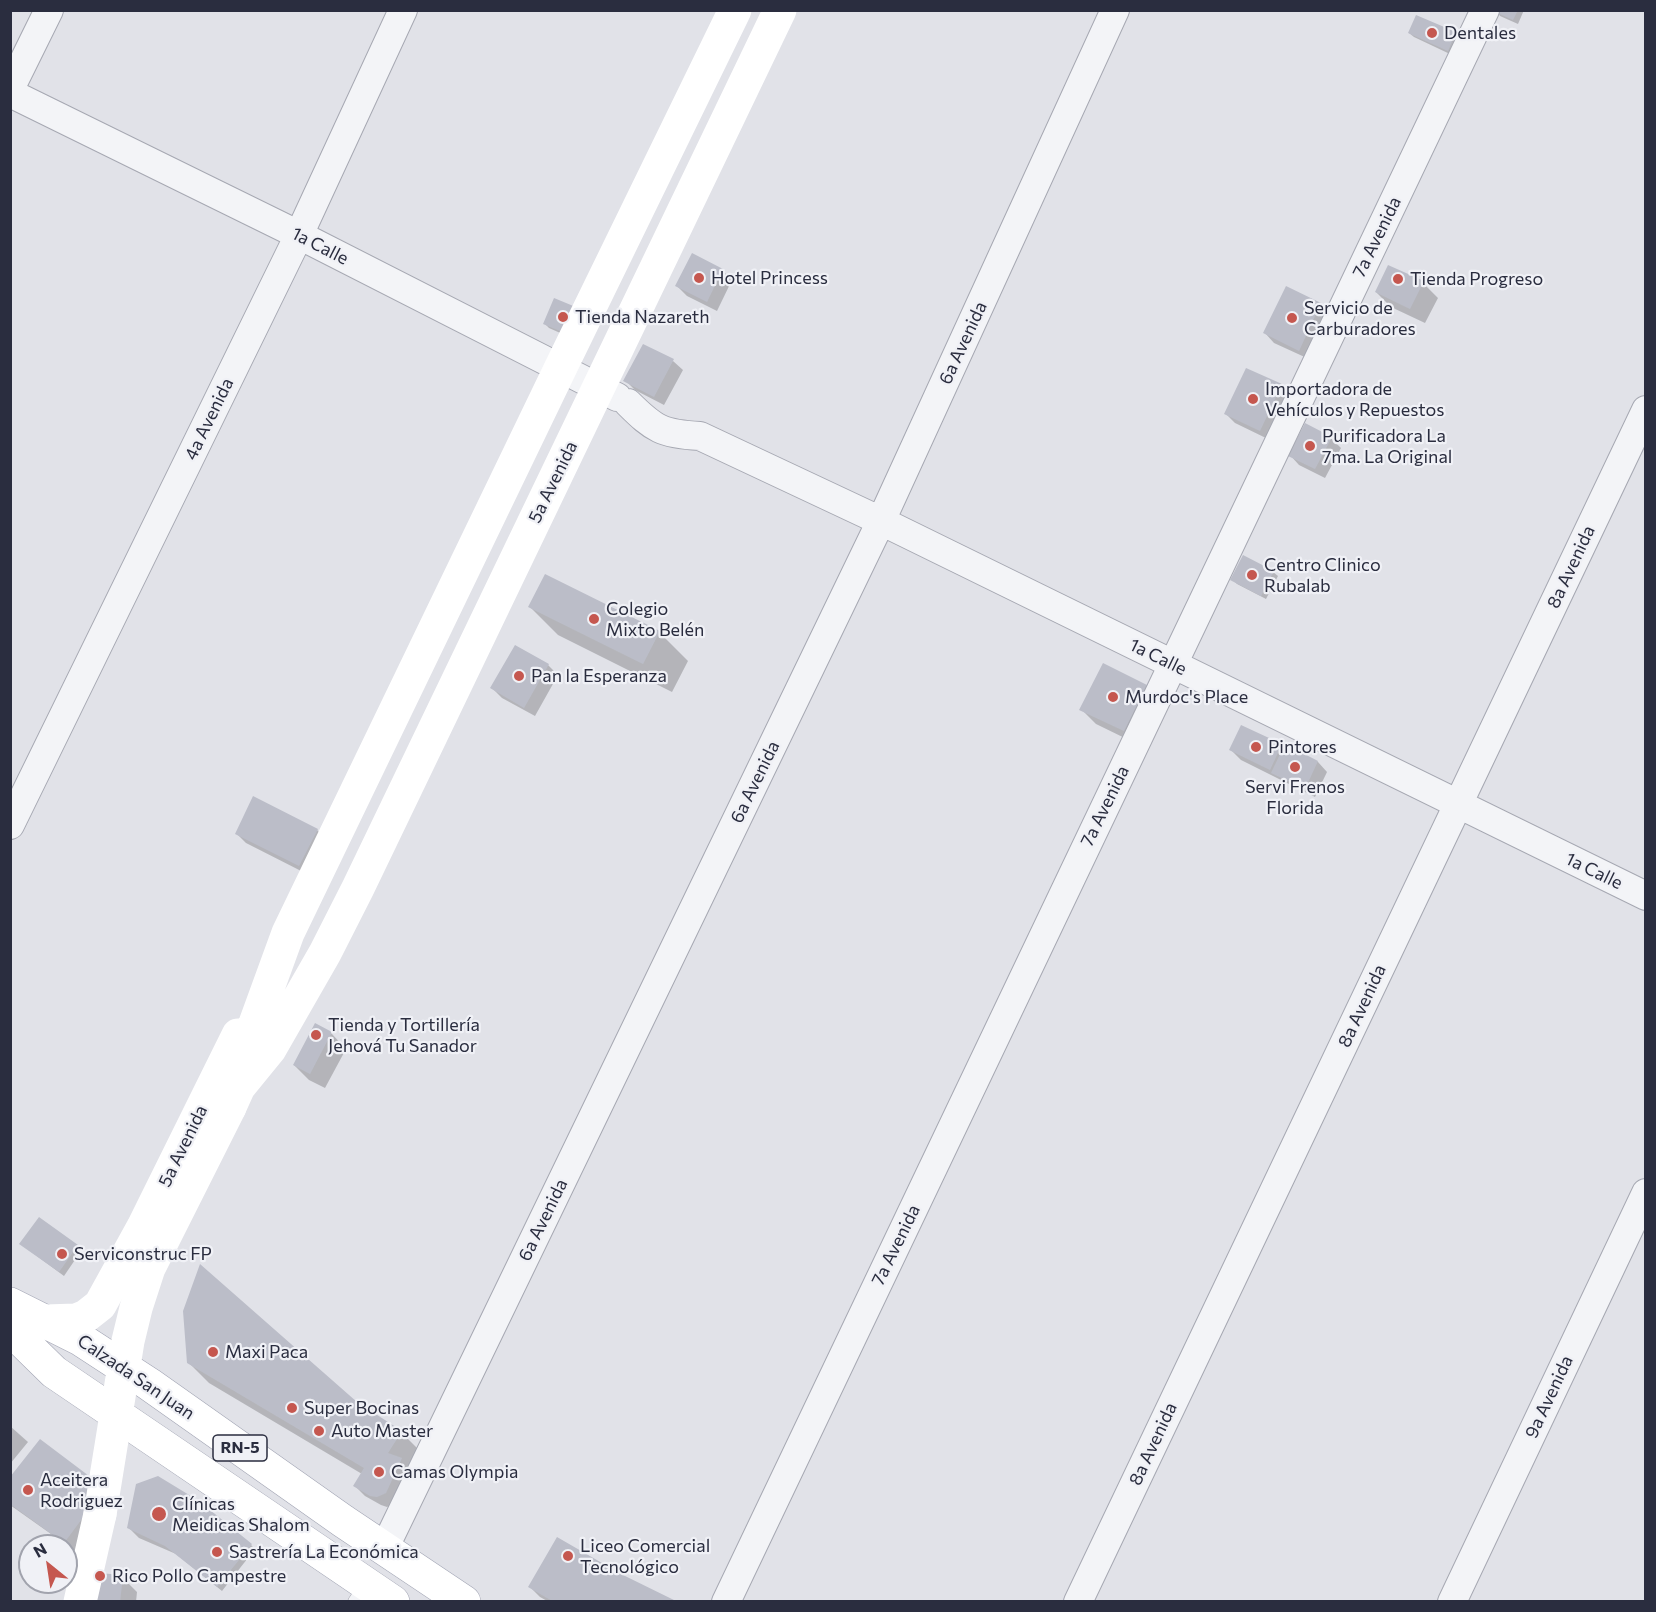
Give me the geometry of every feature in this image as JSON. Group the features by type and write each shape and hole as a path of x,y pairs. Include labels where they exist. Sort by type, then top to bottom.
{"main road":[{"name":"5a Avenida","path":"46,1321 76,1320 86,1316 100,1305 143,1227 735,10"},
{"name":"5a Avenida","path":"149,1384 142,1361 143,1337 149,1304 171,1248 325,953 780,10"},
{"name":"5a Avenida","path":"234,1097 249,1040 288,933"},
{"name":"5a Avenida","path":"80,1602 100,1514 128,1341 149,1268 234,1097 270,1049 325,953"},
{"name":"Calzada San Juan","path":"10,1304 80,1339 149,1384 384,1549 464,1602"},
{"name":"RN-5","path":"10,1329 54,1372 371,1596"}],"street":[{"path":"10,91 49,10"},
{"name":"4a Avenida","path":"10,825 299,235 403,10"},
{"name":"6a Avenida","path":"384,1549 881,520 1115,10"},
{"name":"7a Avenida","path":"726,1602 1485,10"},
{"name":"1a Calle","path":"10,91 599,387 628,403 648,423 674,435 700,436 881,520 1646,896"},
{"name":"8a Avenida","path":"1078,1602 1646,410"},
{"name":"9a Avenida","path":"1452,1602 1646,1193"}],"building":[{"path":"1491,10 1518,10 1513,20"},
{"name":"Dentales","path":"1416,15 1456,32 1448,51 1408,33"},
{"name":"Hotel Princess","path":"692,253 723,269 707,302 675,286"},
{"path":"1388,265 1424,281 1410,309 1375,292"},
{"name":"Servicio de Carburadores","path":"1286,286 1321,303 1299,351 1263,333"},
{"name":"Tienda Nazareth","path":"554,298 583,310 572,336 543,324"},
{"path":"643,344 674,359 654,397 623,381"},
{"name":"Importadora de Vehículos y Repuestos","path":"1246,368 1282,384 1260,431 1224,414"},
{"name":"Purificadora La 7ma. La Original","path":"1305,423 1332,437 1315,469 1288,456"},
{"name":"Centro Clinico Rubalab","path":"1243,555 1274,571 1261,596 1230,580"},
{"name":"Colegio Mixto Belén","path":"545,574 660,631 643,664 528,607"},
{"name":"Pan la Esperanza","path":"515,645 549,664 524,708 490,688"},
{"name":"Murdoc's Place","path":"1103,663 1147,685 1124,731 1079,710"},
{"name":"Pintores","path":"1241,725 1282,744 1270,770 1229,750"},
{"name":"Servi Frenos Florida","path":"1285,744 1318,761 1305,789 1271,773"},
{"path":"253,796 318,829 299,866 235,834"},
{"path":"315,1023 332,1032 310,1074 293,1065"},
{"path":"39,1217 78,1245 59,1272 19,1244"},
{"path":"200,1264 357,1402 402,1431 388,1453 402,1458 386,1493 377,1497 370,1496 353,1486 364,1468 187,1363 183,1311"},
{"path":"40,1439 105,1488 71,1534 52,1534 10,1504 10,1477"},
{"path":"158,1476 199,1501 252,1544 217,1587 165,1546 127,1528 136,1484"},
{"name":"Liceo Comercial Tecnológico","path":"557,1537 621,1574 678,1602 554,1602 528,1587"},
{"path":"99,1573 123,1575 120,1602 96,1602"}],"place":[{"name":"Dentales","path":"1432,33"},
{"name":"Hotel Princess","path":"699,278"},
{"name":"Tienda Progreso","path":"1398,279"},
{"name":"Tienda Nazareth","path":"563,317"},
{"name":"Servicio de Carburadores","path":"1292,318"},
{"name":"Importadora de Vehículos y Repuestos","path":"1253,399"},
{"name":"Purificadora La 7ma. La Original","path":"1310,446"},
{"name":"Centro Clinico Rubalab","path":"1252,575"},
{"name":"Colegio Mixto Belén","path":"594,619"},
{"name":"Pan la Esperanza","path":"519,676"},
{"name":"Murdoc's Place","path":"1113,697"},
{"name":"Pintores","path":"1256,747"},
{"name":"Servi Frenos Florida","path":"1295,767"},
{"name":"Tienda y Tortillería Jehová Tu Sanador","path":"316,1035"},
{"name":"Serviconstruc FP","path":"62,1254"},
{"name":"Maxi Paca","path":"213,1352"},
{"name":"Super Bocinas","path":"292,1408"},
{"name":"Auto Master","path":"319,1431"},
{"name":"Camas Olympia","path":"379,1472"},
{"name":"Aceitera Rodriguez","path":"28,1490"},
{"name":"Clínicas Meidicas Shalom","path":"159,1514"},
{"name":"Sastrería La Económica","path":"217,1552"},
{"name":"Liceo Comercial Tecnológico","path":"568,1556"},
{"name":"Rico Pollo Campestre","path":"100,1576"}]}
